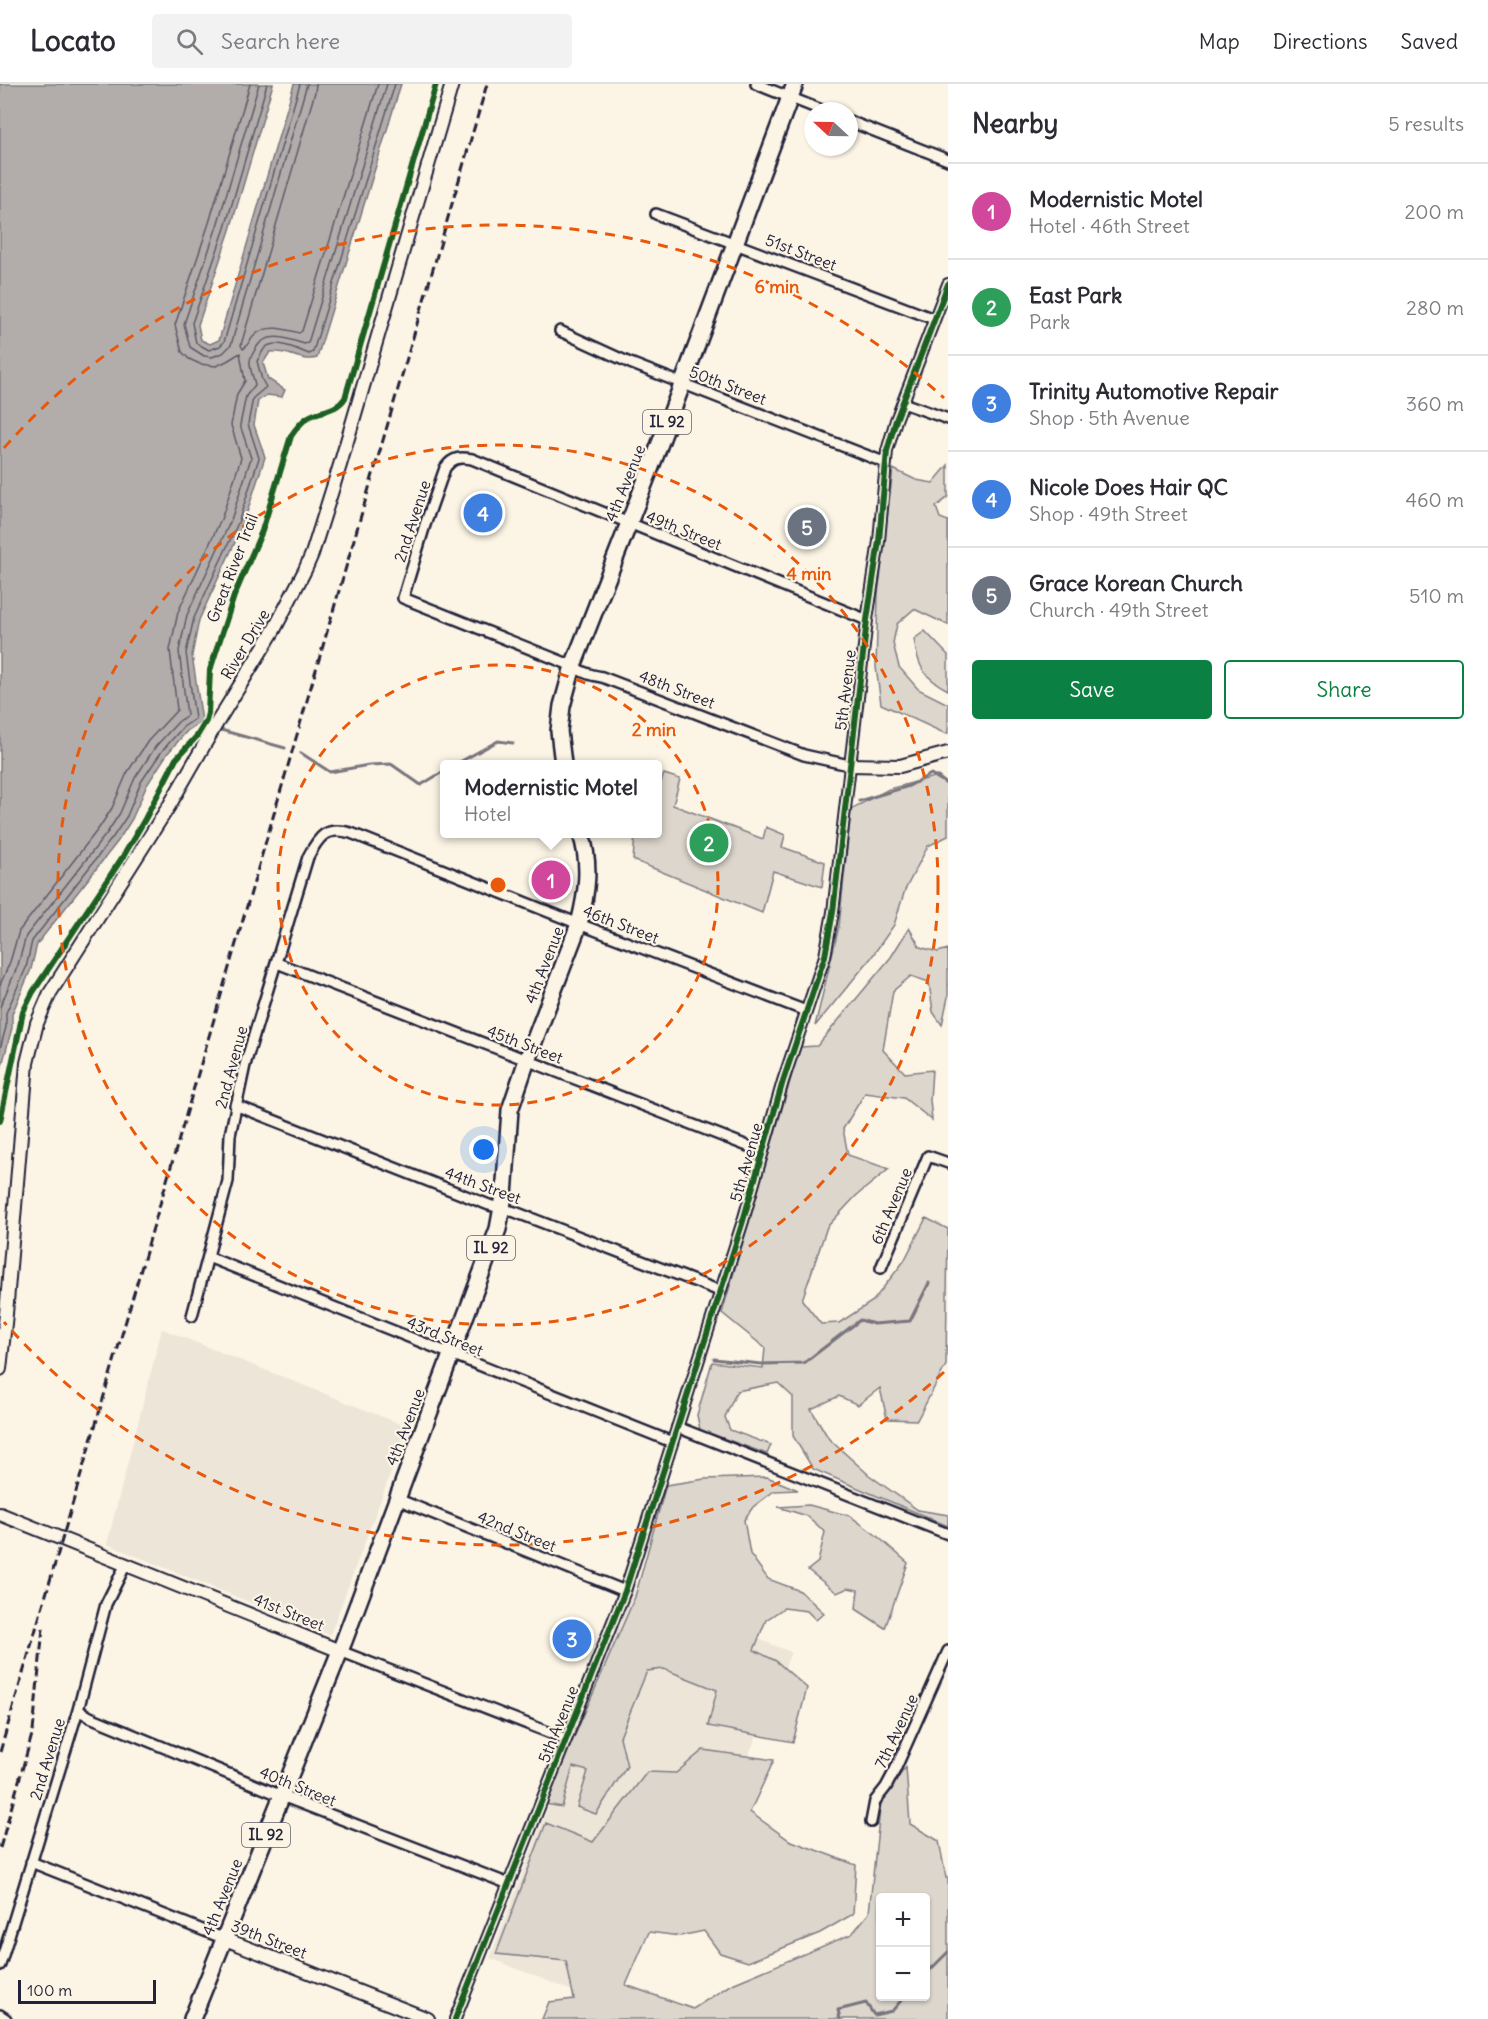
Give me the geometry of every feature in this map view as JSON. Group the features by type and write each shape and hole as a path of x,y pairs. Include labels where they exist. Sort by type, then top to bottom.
{"main road":[{"name":"4th Avenue","path":"562,760 559,731 561,706 573,666 793,91"},
{"name":"4th Avenue","path":"192,2019 340,1651 498,1229 502,1208 510,1110 579,924 588,887 582,838"}],"street":[{"name":"River Drive","path":"0,1369 27,1063 36,1023 50,993 163,816 274,630 308,562 341,461 452,84"},
{"path":"756,84 793,91 810,102"},
{"path":"858,125 948,160"},
{"name":"51st Street","path":"656,213 934,319"},
{"name":"5th Avenue","path":"455,2019 625,1591 743,1221 783,1081 825,956 879,541 890,437 948,284"},
{"name":"50th Street","path":"560,331 630,363 886,463"},
{"path":"903,403 948,419"},
{"name":"49th Street","path":"456,458 472,459 867,620"},
{"name":"2nd Avenue","path":"403,598 441,477 450,461 456,458"},
{"name":"48th Street","path":"403,598 573,666 579,671 602,677 804,755 849,765 900,766 948,753"},
{"name":"46th Street","path":"324,834 338,829 351,833 806,1011"},
{"name":"2nd Avenue","path":"192,1316 228,1181 230,1136 245,1065 308,857 324,834"},
{"name":"45th Street","path":"277,963 763,1152"},
{"name":"44th Street","path":"236,1105 720,1291"},
{"name":"6th Avenue","path":"881,1268 928,1156 948,1163"},
{"name":"43rd Street","path":"208,1257 672,1442"},
{"path":"677,1427 948,1534"},
{"name":"42nd Street","path":"397,1499 625,1591"},
{"name":"41st Street","path":"0,1514 566,1739"},
{"name":"2nd Avenue","path":"0,1965 78,1710 106,1604 126,1564"},
{"name":"7th Avenue","path":"871,1822 875,1801 895,1770 948,1651"},
{"name":"40th Street","path":"78,1710 282,1796 509,1884"},
{"name":"39th Street","path":"31,1863 428,2019"},
{"path":"0,2015 6,2019"}],"shaded area":[{"path":"948,465 948,497 936,507 940,518 948,521 948,625 914,609 897,624 893,643 899,667 918,689 948,704 948,733 944,733 881,704 876,667 878,594 893,469 916,480 933,483"},
{"path":"925,631 948,655 948,690 927,676 917,657 914,639"},
{"path":"664,774 680,779 673,805 763,839 766,827 785,835 782,847 825,862 822,887 773,871 762,913 633,860 635,838 662,838 662,779"},
{"path":"938,776 948,784 948,836 928,846 905,890 894,925 871,958 815,1026 839,926 851,809 889,789"},
{"path":"909,928 920,947 938,952 948,949 948,997 942,1025 933,1012 929,982 911,976 893,991 883,1050 905,1073 932,1070 930,1100 932,1120 904,1098 865,1093 843,1129 848,1155 889,1169 856,1196 827,1227 802,1300 821,1324 839,1323 873,1301 904,1261 926,1218 948,1229 946,1365 917,1420 887,1419 880,1388 858,1405 839,1396 811,1409 829,1439 869,1475 918,1510 948,1515 948,1526 813,1469 793,1436 793,1397 778,1383 737,1391 725,1417 730,1430 771,1445 767,1454 700,1430 697,1415 712,1362 763,1368 765,1348 722,1313 800,1047 817,1046 891,957"},
{"path":"162,1329 408,1427 330,1635 107,1544"},
{"path":"767,1477 798,1490 774,1491 753,1507 744,1520 750,1554 768,1579 800,1591 824,1613 816,1620 807,1611 784,1608 766,1620 754,1650 776,1661 807,1688 793,1742 708,1726 717,1690 664,1669 647,1671 620,1737 627,1766 596,1814 577,1807 588,1771 573,1767 562,1807 545,1804 635,1597 666,1485 705,1479"},
{"path":"809,1505 850,1516 908,1563 885,1628 856,1609 858,1590 848,1588 837,1593 808,1570 818,1562 825,1532 807,1516 778,1507"},
{"path":"632,1589 791,1652 729,1803 659,1774 570,1990 490,1958"},
{"path":"703,1750 774,1760 750,1812 789,1840 856,1865 853,1914 820,1933 748,1962 720,1953 704,1931 680,1936 649,1932 626,1985 693,2009 730,1985 852,1934 869,1913 881,1800 906,1767 910,1824 939,1841 946,1878 948,1878 948,2019 542,2019 549,2002 574,1999 566,1961 496,1954 546,1823 593,1842 647,1772 676,1773"}],"water":[{"path":"0,84 273,84 230,230 198,325 201,340 210,344 219,340 294,84 401,84 317,358 306,359 282,352 270,352 263,363 268,379 285,390 282,397 267,395 258,401 254,425 265,457 243,525 199,620 192,655 202,721 187,731 167,754 147,785 132,819 118,841 37,944 31,969 12,1014 12,1028 0,1073"}],"waterway":[{"path":"221,730 285,748"},
{"path":"463,760 498,741 513,743"},
{"path":"301,753 330,772 369,765 391,764 421,785 440,773"},
{"path":"859,801 909,786 931,774 948,785"},
{"path":"714,1359 761,1364 804,1363 860,1320 874,1324 910,1321 929,1283"},
{"path":"930,1970 948,1952"},
{"path":"840,2019 838,2010 866,2003 874,2015 892,2011 901,2001"}],"railway":[{"path":"0,1752 487,84"},
{"path":"0,1848 33,1731 43,1628"}],"cycle path":[{"name":"Great River Trail","path":"0,1121 23,1012 33,992 124,855 176,759 197,736 206,721 210,670 234,596 262,531 291,436 307,418 337,406 345,398 436,84"},
{"path":"455,2019 625,1591 743,1221 783,1081 825,956 833,912 867,620 879,541 887,451 896,420 948,284"}],"place":[{"name":"Nicole Does Hair QC","path":"483,513"},
{"name":"Grace Korean Church","path":"807,527"},
{"name":"East Park","path":"709,843"},
{"name":"Modernistic Motel","path":"551,880"},
{"name":"Trinity Automotive Repair","path":"572,1639"}]}
